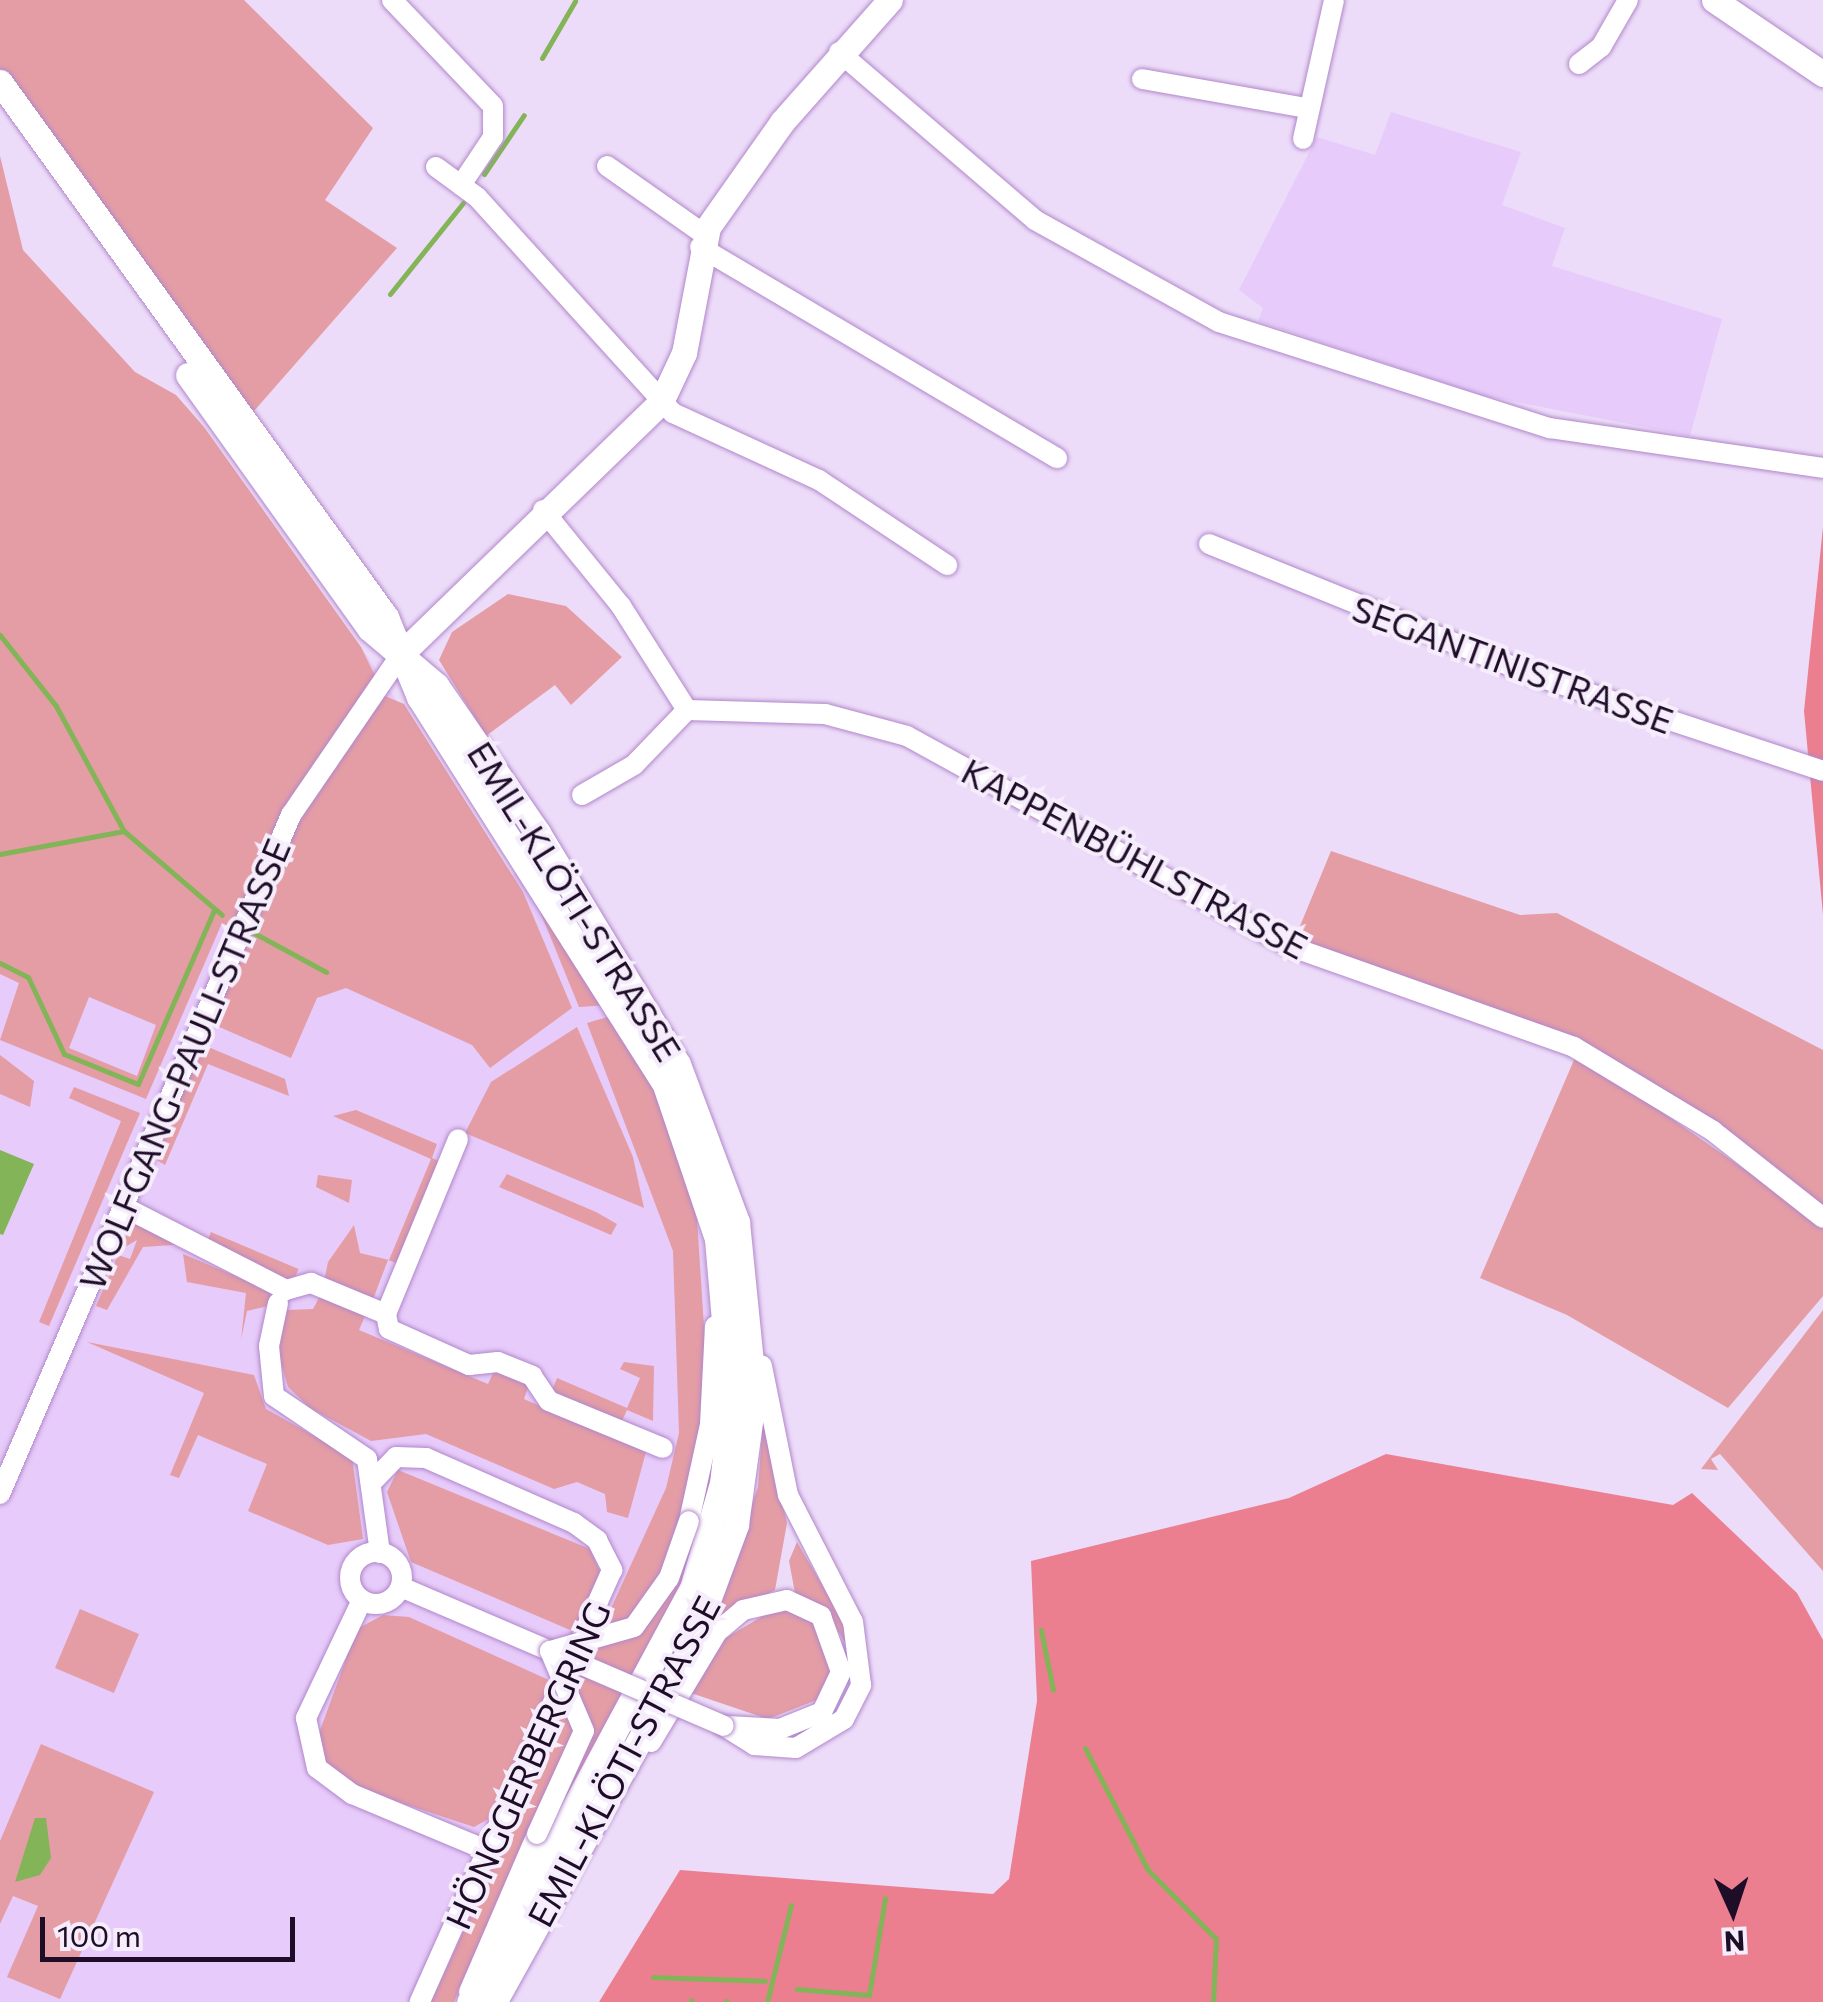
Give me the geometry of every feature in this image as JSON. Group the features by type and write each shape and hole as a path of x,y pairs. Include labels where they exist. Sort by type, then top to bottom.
{"street":[{"path":"392,0 492,106 493,137 461,185"},
{"path":"402,652 544,510 661,402 684,353 703,241 839,52 890,0"},
{"path":"1303,139 1306,108 1334,0"},
{"path":"1579,64 1602,47 1628,0"},
{"path":"1714,0 1823,74"},
{"path":"839,52 1036,220 1219,322 1550,428 1823,468"},
{"path":"1142,79 1306,108"},
{"name":"EMIL-KLÖTI-STRASSE","path":"0,82 386,617 419,697 664,1085 717,1239 730,1416 692,1588 468,2002"},
{"name":"EMIL-KLÖTI-STRASSE","path":"0,109 370,629 402,652 436,686 538,833 678,1064 724,1176 754,1329 736,1525 690,1650 496,2000"},
{"path":"607,166 703,241 1057,458"},
{"path":"436,167 461,185 661,402 819,480 947,565"},
{"path":"544,510 621,606 687,710 654,748 582,795"},
{"name":"SEGANTINISTRASSE","path":"1209,544 1522,670 1823,771"},
{"name":"WOLFGANG-PAULI-STRASSE","path":"0,1494 290,815 402,652"},
{"name":"KAPPENBÜHLSTRASSE","path":"687,710 826,714 907,736 1289,946 1589,1055 1713,1131 1823,1218"},
{"path":"458,1139 386,1314 389,1329 469,1365 498,1362 532,1376 549,1401 662,1448"},
{"path":"124,1207 284,1288 312,1284 386,1314"},
{"path":"550,1651 634,1627 669,1578 688,1520 711,1408 717,1239"},
{"path":"278,1303 269,1346 274,1396 348,1438 374,1480 380,1552 401,1570 401,1587"},
{"path":"401,1587 724,1726 754,1745 815,1742 856,1703 862,1667 853,1622 788,1496 754,1329"},
{"name":"HÖNGGERBERGRING","path":"374,1480 396,1457 426,1458 574,1523 610,1561 607,1587 420,2002"},
{"path":"380,1552 352,1568 362,1600 306,1718 311,1756 336,1785 488,1851"},
{"path":"362,1600 380,1604 401,1587"},
{"path":"620,1778 717,1632 743,1610 787,1600 821,1616 841,1672 822,1712 780,1729 724,1726"},
{"path":"468,2002 476,1958 584,1731 550,1651"}],"shaded area":[{"path":"0,0 244,0 373,128 325,200 397,248 246,420 0,72"},
{"path":"1391,112 1521,152 1502,205 1565,228 1552,266 1722,319 1690,436 1481,395 1258,321 1263,308 1239,290 1317,137 1375,155"},
{"path":"0,156 23,250 135,372 176,395 204,427 361,647 385,696 404,704 523,892 572,1008 490,1068 472,1045 346,988 317,998 291,1058 210,1023 247,937 222,923 146,1099 0,1040 19,983 0,974","holes":["89,997 156,1025 137,1076 69,1048"]},
{"path":"1823,527 1823,915 1804,711"},
{"path":"508,594 566,606 622,657 571,705 555,685 486,736 439,660 452,632"},
{"path":"361,647 512,875 523,867 614,1015 703,1239 721,1417 459,2002 0,2002 0,855"},
{"path":"1331,851 1520,915 1557,913 1823,1050 1823,1212 1620,1065 1293,943"},
{"path":"539,909 609,1005 579,1007"},
{"path":"614,1015 655,1088 696,1203 714,1481 679,1595 581,1781 515,1862 454,2002 431,2002 666,1488 679,1433 673,1251 587,1023"},
{"path":"577,1027 633,1157 644,1208 465,1133 491,1082"},
{"path":"201,1044 285,1079 289,1096 208,1064 165,1165 153,1158"},
{"path":"1577,1053 1823,1224 1823,1296 1728,1408 1567,1315 1480,1278"},
{"path":"0,1055 34,1081 30,1107 0,1094"},
{"path":"74,1087 140,1113 49,1326 39,1322 121,1121 69,1098"},
{"path":"356,1110 437,1144 432,1158 441,1162 399,1264 388,1260 372,1302 324,1282 328,1262 354,1225 360,1253 389,1260 431,1159 333,1116"},
{"path":"0,1150 34,1164 3,1235 0,1234"},
{"path":"507,1174 617,1224 611,1235 499,1187"},
{"path":"318,1175 352,1180 349,1203 316,1187"},
{"path":"132,1221 187,1244 143,1247 107,1310 96,1306 118,1255 130,1259 137,1240 120,1250"},
{"path":"211,1232 298,1269 292,1284 205,1247"},
{"path":"183,1254 271,1291 268,1306 247,1311 241,1340 246,1293 187,1282"},
{"path":"320,1296 365,1316 359,1330 488,1384 494,1371 529,1385 524,1399 646,1452 628,1518 607,1512 605,1494 577,1482 554,1489 426,1434 371,1441 310,1408 288,1387 278,1352 287,1310 313,1309"},
{"path":"1823,1310 1823,1571 1720,1454 1711,1459 1718,1470 1701,1469"},
{"path":"87,1342 254,1375 266,1409 352,1457 363,1539 328,1545 248,1511 267,1464 198,1435 179,1478 170,1475 204,1393"},
{"path":"624,1362 654,1366 653,1421 627,1410 621,1423 551,1393 557,1378 627,1408 640,1378 620,1369"},
{"path":"763,1422 787,1523 775,1590 711,1623 758,1487"},
{"path":"1386,1454 1673,1505 1692,1493 1797,1593 1823,1640 1823,2002 599,2002 680,1870 993,1894 1009,1879 1037,1701 1031,1561 1289,1498"},
{"path":"398,1470 590,1549 602,1576 577,1633 411,1562 387,1492"},
{"path":"797,1542 845,1624 849,1649 823,1606 795,1593 789,1561"},
{"path":"776,1608 811,1618 835,1663 822,1698 768,1719 688,1692 719,1642"},
{"path":"80,1609 139,1634 114,1693 55,1668"},
{"path":"383,1615 409,1617 551,1681 492,1817 474,1827 362,1790 325,1761 318,1736 357,1629"},
{"path":"41,1744 154,1792 60,1999 7,1977 38,1906 13,1896 0,1924 0,1841"},
{"path":"35,1818 46,1818 51,1858 40,1875 15,1882"}],"waterway":[{"path":"542,58 575,1"},
{"path":"484,174 524,115"},
{"path":"390,294 463,203"},
{"path":"0,635 56,706 124,831 222,915"},
{"path":"0,854 124,831"},
{"path":"0,963 28,977 64,1054 138,1084 214,910"},
{"path":"254,933 326,972"},
{"path":"1041,1630 1053,1690"},
{"path":"1085,1748 1148,1870 1216,1939 1213,2002"},
{"path":"797,1989 869,1995 885,1898"},
{"path":"767,2002 791,1905"},
{"path":"653,1977 765,1981"}]}
